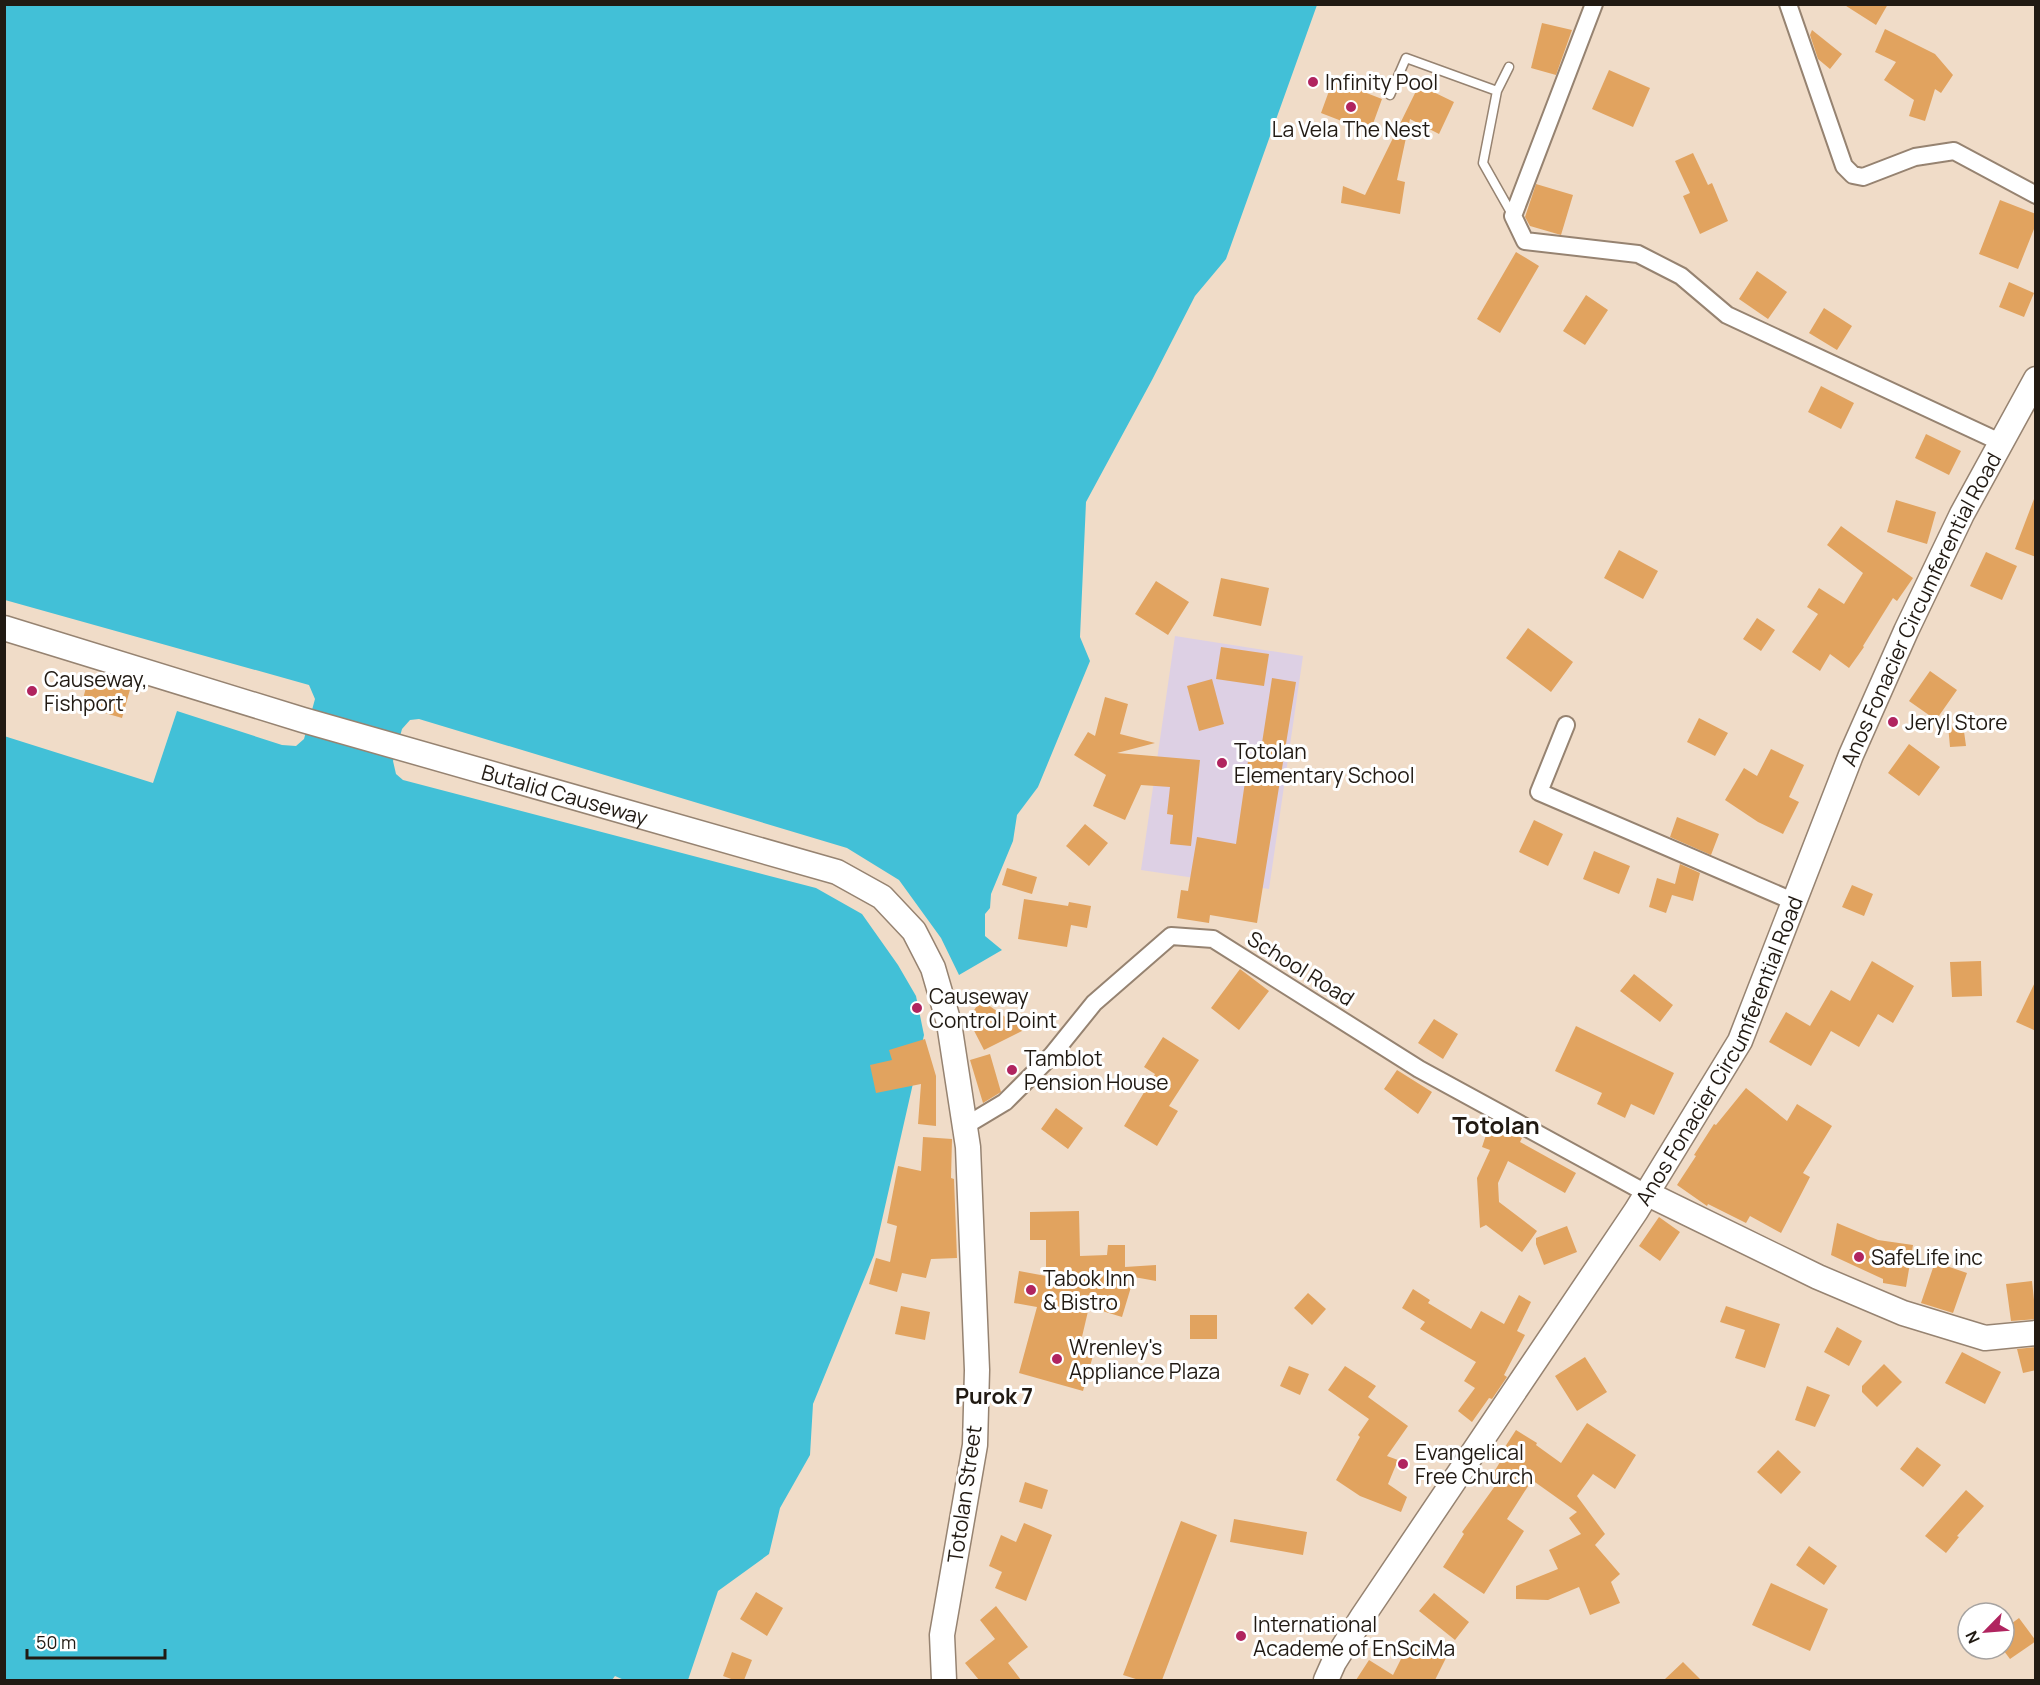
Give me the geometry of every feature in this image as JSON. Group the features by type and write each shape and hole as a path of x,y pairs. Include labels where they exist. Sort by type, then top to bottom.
{"main road":[{"name":"Anos Fonacier Circumferential Road","path":"1326,1680 1334,1662 1363,1616 1646,1193 1740,1041 1851,755 1906,631 1962,514 2036,379"},
{"name":"Butalid Causeway","path":"4,628 303,720 837,872 882,897 914,931 933,968 949,1023 965,1126"},
{"name":"Totolan Street","path":"944,1680 942,1635 975,1445 977,1359 969,1158 965,1126"},
{"path":"1646,1193 1818,1277 1903,1313 1985,1338 2036,1333"}],"street":[{"path":"1594,4 1513,216 1525,241 1638,254 1681,276 1727,315 2000,442"},
{"path":"1788,4 1844,166 1852,175 1863,177 1915,157 1954,151 2036,195"},
{"path":"1566,725 1539,792 1795,902"},
{"name":"School Road","path":"965,1126 1005,1102 1052,1055 1094,1003 1171,936 1213,939 1419,1069 1646,1193"}],"lane":[{"path":"1390,95 1406,58 1497,91"},
{"path":"1509,67 1497,91 1483,162 1513,216"}],"shaded area":[{"name":"Totolan Elementary School","path":"1175,636 1303,656 1269,889 1141,870"}],"water":[{"path":"5,5 1317,5 1226,259 1195,296 1086,502 1080,637 1090,661 1038,787 1017,815 1013,841 991,894 990,908 985,914 985,936 1002,950 959,975 941,938 899,880 847,848 419,719 410,720 402,729 393,761 396,774 403,780 816,888 862,914 898,965 916,996 924,1035 874,1255 813,1404 810,1455 780,1508 769,1554 718,1591 688,1680 624,1680 615,1676 612,1680 5,1680 4,736 153,783 177,711 282,745 296,746 304,739 315,699 309,685 5,600"}],"building":[{"path":"1843,4 1888,4 1876,25"},
{"path":"1542,23 1572,30 1556,75 1531,68"},
{"path":"1885,29 1935,54 1953,75 1941,93 1935,89 1925,121 1909,116 1914,100 1884,80 1896,62 1875,52"},
{"path":"1812,30 1842,54 1830,69 1818,59 1810,35"},
{"path":"1609,70 1650,88 1633,127 1592,109"},
{"path":"1333,80 1382,99 1370,132 1321,113"},
{"path":"1419,85 1454,102 1439,134 1410,119 1397,180 1405,182 1400,214 1341,203 1343,186 1365,195"},
{"path":"1693,153 1708,185 1712,183 1728,221 1700,234 1683,196 1690,193 1675,161"},
{"path":"1536,184 1573,195 1561,235 1530,226 1525,217"},
{"path":"2000,200 2036,214 2036,224 2018,269 1979,254"},
{"path":"1516,252 1539,266 1500,333 1477,319"},
{"path":"1757,271 1787,292 1768,319 1739,299"},
{"path":"2009,282 2034,293 2024,317 1999,307"},
{"path":"1586,295 1608,310 1585,345 1563,331"},
{"path":"1824,308 1852,326 1837,350 1809,333"},
{"path":"1821,386 1854,403 1841,429 1808,412"},
{"path":"1926,434 1961,451 1949,475 1915,458"},
{"path":"2034,499 2036,499 2036,557 2015,549"},
{"path":"1896,500 1936,512 1927,544 1887,532"},
{"path":"1841,526 1913,578 1897,601 1893,598 1849,668 1830,654 1820,671 1792,652 1818,614 1807,607 1819,588 1844,604 1863,573 1827,545"},
{"path":"1619,550 1658,571 1643,599 1604,578"},
{"path":"1986,552 2017,566 2002,600 1970,586"},
{"path":"1221,578 1269,588 1261,626 1213,616"},
{"path":"1156,581 1189,602 1168,635 1135,614"},
{"path":"1757,618 1775,630 1761,651 1743,639"},
{"path":"1528,628 1573,662 1551,692 1506,658"},
{"path":"1221,647 1269,654 1264,686 1216,679"},
{"path":"1930,671 1957,690 1936,720 1909,701"},
{"path":"90,673 131,686 122,718 81,706"},
{"path":"1272,678 1296,682 1257,923 1210,915 1209,923 1177,918 1181,890 1188,891 1197,837 1236,844 1249,754 1260,756"},
{"path":"1212,679 1224,724 1199,731 1187,686"},
{"path":"1105,697 1128,704 1120,734 1155,743 1117,753 1200,760 1191,846 1170,844 1173,815 1167,814 1170,787 1141,785 1125,820 1093,806 1106,775 1074,755 1088,732 1095,736"},
{"path":"1699,718 1728,733 1715,756 1687,742"},
{"path":"1963,724 1966,746 1950,747 1948,725"},
{"path":"1909,744 1940,767 1919,796 1888,773"},
{"path":"1771,749 1804,765 1789,797 1799,802 1783,834 1758,822 1725,800 1744,768 1757,776"},
{"path":"1677,817 1719,834 1711,855 1670,837"},
{"path":"1534,820 1563,834 1548,866 1519,852"},
{"path":"1085,824 1108,843 1089,866 1066,846"},
{"path":"1594,851 1630,866 1619,894 1583,879"},
{"path":"1680,864 1700,873 1693,901 1672,895 1666,913 1649,907 1657,878 1675,884"},
{"path":"1007,868 1037,877 1032,894 1002,885"},
{"path":"1852,885 1873,894 1864,916 1842,907"},
{"path":"1024,899 1068,906 1069,902 1091,906 1087,928 1071,925 1067,947 1018,939"},
{"path":"1872,961 1914,986 1893,1023 1878,1014 1859,1047 1831,1031 1811,1066 1769,1042 1786,1012 1810,1026 1831,990 1850,1001"},
{"path":"1981,961 1982,996 1952,997 1950,962"},
{"path":"1240,969 1269,991 1239,1030 1211,1008"},
{"path":"1634,974 1673,1005 1660,1022 1620,991"},
{"path":"2036,980 2036,1031 2016,1022"},
{"path":"981,1000 1024,1030 984,1050 968,1019"},
{"path":"1434,1019 1458,1034 1443,1059 1418,1043"},
{"path":"1576,1026 1674,1073 1654,1115 1631,1104 1625,1118 1597,1104 1602,1093 1555,1071"},
{"path":"1163,1037 1199,1060 1169,1106 1178,1111 1157,1146 1124,1126 1155,1074 1144,1067"},
{"path":"925,1039 936,1076 936,1126 918,1124 921,1084 876,1093 870,1065 892,1060 889,1050"},
{"path":"990,1054 1001,1092 983,1103 970,1060"},
{"path":"1397,1070 1432,1092 1418,1114 1384,1089"},
{"path":"1746,1088 1787,1121 1797,1104 1832,1126 1803,1173 1810,1177 1781,1233 1750,1216 1746,1223 1708,1204 1707,1206 1677,1185 1714,1124 1716,1125"},
{"path":"1056,1108 1083,1128 1068,1149 1041,1129"},
{"path":"1508,1131 1522,1138 1520,1142 1576,1173 1565,1193 1508,1161 1498,1183 1499,1202 1537,1231 1522,1252 1486,1225 1480,1228 1477,1178 1490,1150 1482,1147 1487,1132 1495,1135"},
{"path":"923,1137 952,1139 951,1178 954,1179 957,1258 931,1259 926,1278 902,1273 897,1292 869,1284 876,1258 890,1262 897,1226 887,1223 898,1166 921,1171"},
{"path":"1079,1211 1080,1256 1107,1255 1108,1245 1125,1245 1125,1267 1156,1265 1156,1281 1134,1277 1122,1317 1089,1307 1081,1341 1096,1345 1083,1391 1019,1373 1037,1307 1014,1303 1019,1271 1046,1276 1046,1240 1030,1240 1030,1212"},
{"path":"1659,1217 1680,1232 1660,1261 1639,1246"},
{"path":"1837,1223 1878,1240 1913,1245 1906,1287 1883,1283 1883,1279 1831,1255"},
{"path":"1567,1226 1577,1252 1544,1265 1536,1238"},
{"path":"1935,1262 1967,1273 1953,1313 1921,1303"},
{"path":"2032,1281 2036,1319 2011,1321 2006,1284"},
{"path":"1413,1289 1430,1300 1428,1303 1471,1329 1481,1311 1504,1324 1519,1295 1531,1302 1517,1331 1525,1335 1504,1375 1507,1377 1472,1422 1458,1411 1475,1388 1464,1381 1476,1362 1420,1329 1425,1322 1402,1308"},
{"path":"1308,1293 1326,1309 1312,1325 1294,1308"},
{"path":"901,1306 930,1312 925,1340 895,1334"},
{"path":"1726,1306 1780,1324 1765,1368 1735,1358 1745,1330 1720,1322"},
{"path":"1190,1315 1217,1315 1217,1339 1190,1339"},
{"path":"1837,1327 1862,1341 1849,1366 1824,1352"},
{"path":"2036,1347 2036,1370 2023,1373 2017,1349"},
{"path":"1962,1352 2001,1372 1985,1404 1945,1383"},
{"path":"1585,1357 1607,1392 1577,1411 1555,1376"},
{"path":"1884,1364 1902,1382 1877,1407 1862,1392 1862,1386"},
{"path":"1289,1366 1309,1374 1300,1395 1280,1386"},
{"path":"1345,1366 1376,1386 1368,1397 1408,1426 1387,1456 1398,1460 1388,1484 1407,1497 1401,1512 1360,1496 1336,1480 1360,1437 1358,1435 1369,1419 1328,1390"},
{"path":"1807,1386 1830,1395 1815,1427 1795,1420"},
{"path":"1587,1423 1636,1455 1615,1489 1593,1474 1577,1496 1605,1534 1595,1545 1620,1574 1611,1582 1620,1603 1590,1615 1579,1587 1548,1600 1516,1599 1516,1586 1558,1569 1549,1550 1581,1534 1569,1518 1577,1512 1532,1480 1507,1519 1524,1531 1484,1594 1443,1567 1464,1534 1462,1532 1495,1486 1488,1482 1506,1452 1503,1450 1516,1430 1537,1443 1536,1445 1561,1463"},
{"path":"1917,1447 1941,1465 1923,1487 1900,1469"},
{"path":"1778,1450 1801,1472 1781,1494 1757,1472"},
{"path":"1025,1482 1048,1490 1042,1509 1019,1502"},
{"path":"1966,1490 1984,1506 1957,1536 1959,1537 1946,1553 1925,1536"},
{"path":"1234,1519 1307,1532 1303,1555 1230,1542"},
{"path":"1181,1521 1217,1535 1162,1680 1139,1680 1123,1675"},
{"path":"1024,1523 1052,1535 1026,1601 995,1588 1002,1572 989,1566 1001,1535 1016,1542"},
{"path":"1809,1546 1837,1566 1824,1585 1796,1565"},
{"path":"1771,1583 1828,1609 1810,1651 1752,1625"},
{"path":"756,1592 783,1608 767,1636 740,1619"},
{"path":"1434,1593 1469,1622 1455,1640 1419,1611"},
{"path":"996,1606 1028,1647 1008,1663 1021,1680 979,1680 965,1663 995,1639 980,1620"},
{"path":"2019,1618 2036,1641 2016,1655 2016,1620"},
{"path":"1410,1641 1446,1658 1435,1680 1356,1680 1369,1660 1393,1675"},
{"path":"732,1652 752,1660 744,1680 734,1680 723,1676"},
{"path":"1683,1662 1701,1680 1664,1680"}],"place":[{"name":"Infinity Pool","path":"1313,82"},
{"name":"La Vela The Nest","path":"1351,107"},
{"name":"Causeway, Fishport","path":"32,691"},
{"name":"Jeryl Store","path":"1893,722"},
{"name":"Totolan Elementary School","path":"1222,763"},
{"name":"Causeway Control Point","path":"917,1008"},
{"name":"Tamblot Pension House","path":"1012,1070"},
{"name":"SafeLife inc","path":"1859,1257"},
{"name":"Tabok Inn & Bistro","path":"1031,1290"},
{"name":"Wrenley's Appliance Plaza","path":"1057,1359"},
{"name":"Evangelical Free Church","path":"1403,1464"},
{"name":"International Academe of EnSciMa","path":"1241,1636"}],"district":[{"name":"Totolan","path":"1496,1124"},
{"name":"Purok 7","path":"994,1396"}]}
